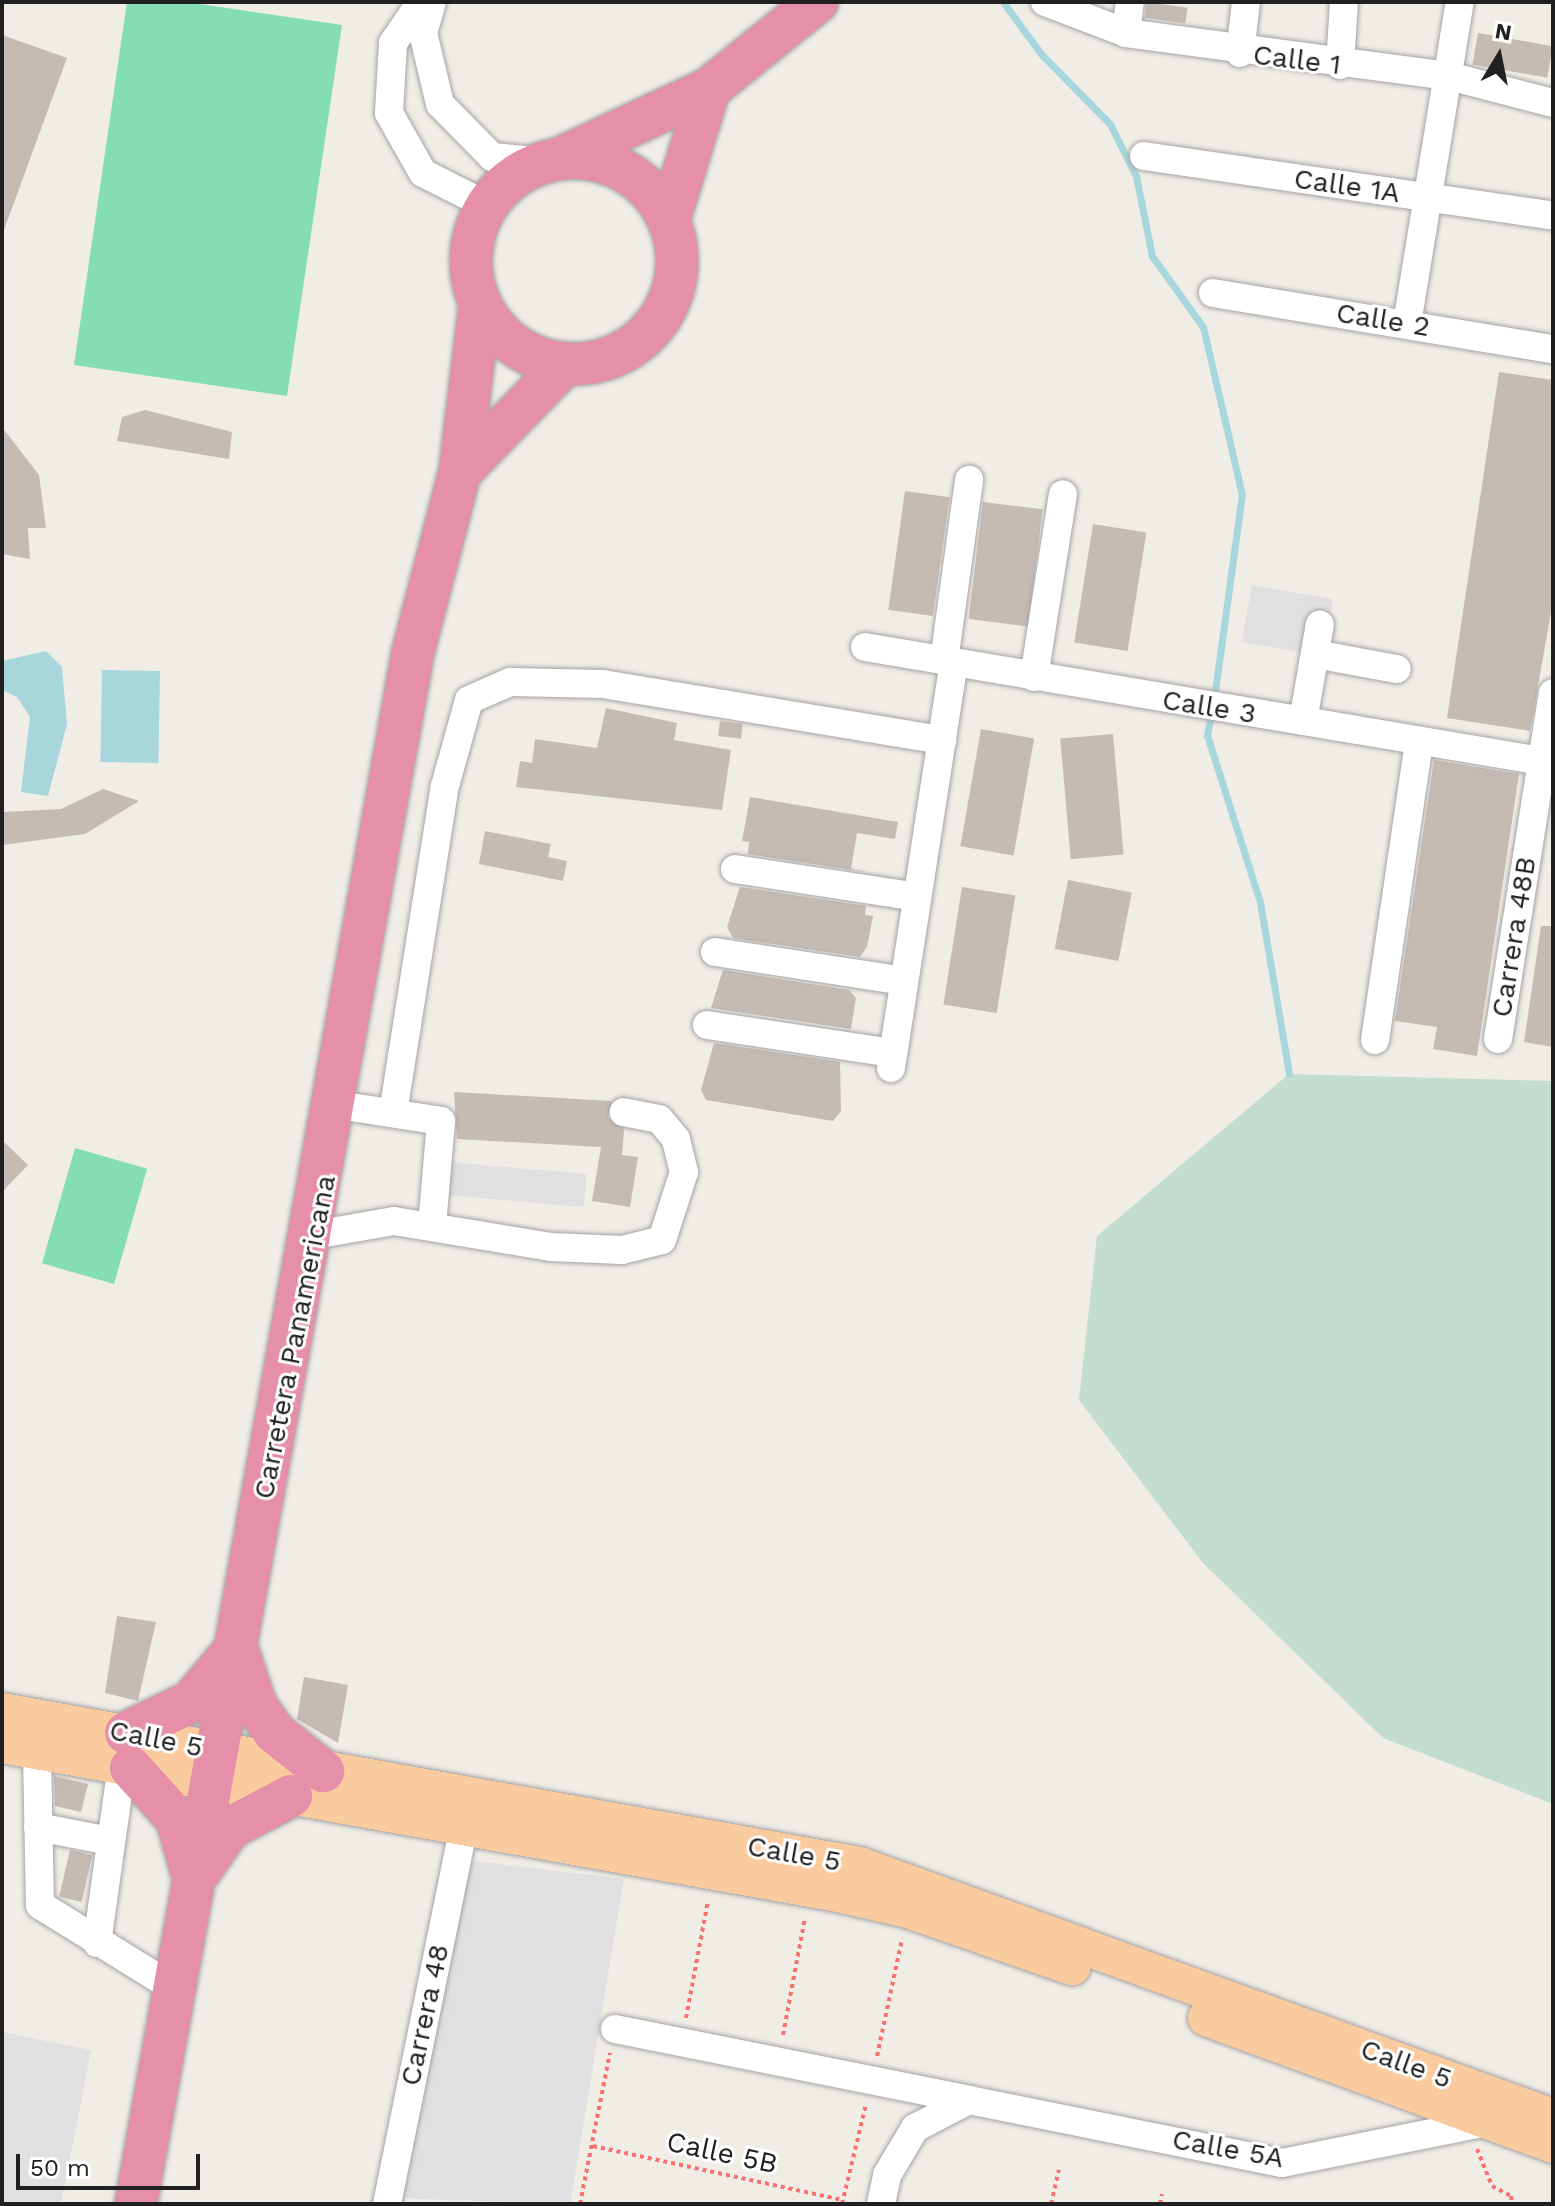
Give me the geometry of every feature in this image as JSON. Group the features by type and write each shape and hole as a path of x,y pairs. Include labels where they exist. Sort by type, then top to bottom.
{"highway":[{"path":"553,160 625,171 652,192 669,220 677,280 658,321 624,352 565,364 514,346 480,305 470,272 473,237 486,205 522,171 709,89 817,2"},
{"path":"669,220 709,89"},
{"name":"Carretera Panamericana","path":"136,2204 338,1105 413,652 460,472 480,305"},
{"name":"Carretera Panamericana","path":"460,472 565,364"},
{"path":"193,1886 177,1819 126,1756 191,1702 237,1647"},
{"path":"237,1647 256,1706 297,1754 323,1771"},
{"path":"193,1886 230,1828 291,1796"}],"main road":[{"name":"Calle 5","path":"2,1711 126,1756"},
{"name":"Calle 5","path":"19,1748 215,1766 323,1771 859,1865 1553,2117"},
{"name":"Calle 5","path":"215,1766 291,1796 908,1910 1477,2125 1553,2145"}],"street":[{"path":"421,2 393,43 389,113 423,173 486,205"},
{"path":"432,2 423,33 440,104 492,157 553,160"},
{"name":"Calle 1","path":"1045,2 1126,33 1240,53 1449,76 1553,103"},
{"path":"1126,33 1130,2"},
{"path":"1240,53 1246,2"},
{"path":"1340,65 1344,2"},
{"path":"1407,324 1460,2"},
{"name":"Calle 1A","path":"1144,156 1550,215"},
{"name":"Calle 2","path":"1213,293 1553,349"},
{"path":"707,1025 892,1061 942,740 969,480"},
{"path":"1034,677 1063,494"},
{"path":"1303,721 1320,624"},
{"name":"Calle 3","path":"865,647 1200,707 1548,762"},
{"path":"1315,654 1397,669"},
{"path":"393,1113 445,786 469,700 510,682 603,684 942,740"},
{"name":"Carrera 48B","path":"1498,1039 1548,762 1553,693"},
{"path":"1375,1040 1419,743"},
{"path":"735,869 917,897"},
{"path":"715,952 904,981"},
{"path":"338,1105 441,1121 432,1225"},
{"path":"314,1235 394,1221 551,1247 622,1250 662,1240 684,1172 676,1139 659,1119 624,1112"},
{"path":"19,1748 38,1827 40,1905 174,1988"},
{"path":"97,1943 110,1841 126,1756"},
{"name":"Carrera 48","path":"387,2204 464,1826"},
{"path":"38,1827 110,1841"},
{"name":"Calle 5A","path":"615,2029 778,2058 871,2083 1282,2163 1477,2125"},
{"path":"881,2204 887,2175 915,2128 969,2100"}],"path":[{"path":"681,2041 710,1887"},
{"path":"778,2058 807,1908"},
{"path":"842,2202 908,1910"},
{"path":"580,2204 615,2029"},
{"path":"1477,2125 1492,2186 1511,2196 1512,2204"},
{"name":"Calle 5B","path":"593,2146 842,2202"},
{"path":"1051,2204 1059,2170"},
{"path":"1160,2204 1162,2194"}],"green space":[{"path":"127,2 186,2 342,25 287,396 74,365"},
{"path":"1289,1074 1553,1081 1553,1804 1383,1738 1203,1563 1079,1400 1097,1236"},
{"path":"75,1148 147,1169 114,1284 42,1263"}],"shaded area":[{"path":"1252,585 1333,599 1323,656 1242,642"},
{"path":"448,1162 586,1174 584,1207 445,1195"},
{"path":"465,1860 624,1879 570,2204 391,2198"},
{"path":"2,2032 91,2050 61,2204 2,2204"}],"water":[{"path":"46,651 62,667 67,724 48,796 21,792 30,717 17,697 2,690 2,661"},
{"path":"102,670 160,671 158,763 100,762"}],"building":[{"path":"1147,2 1188,8 1185,24 1145,18"},
{"path":"1478,33 1553,46 1547,78 1472,65"},
{"path":"2,35 67,58 4,230 2,229"},
{"path":"1499,372 1553,380 1553,601 1530,731 1447,718"},
{"path":"145,410 232,432 229,459 117,441 122,417"},
{"path":"2,427 39,475 46,528 28,528 30,559 2,554"},
{"path":"905,491 950,497 933,616 888,610"},
{"path":"983,502 1043,509 1028,626 969,619"},
{"path":"1093,524 1146,532 1128,651 1074,643"},
{"path":"606,708 677,723 674,740 731,750 722,810 516,787 520,761 532,763 535,739 597,748"},
{"path":"720,721 743,724 741,739 718,736"},
{"path":"981,729 1034,738 1014,856 960,846"},
{"path":"1113,734 1124,855 1071,859 1060,739"},
{"path":"1434,760 1519,774 1477,1056 1433,1049 1437,1027 1395,1021"},
{"path":"103,789 139,801 85,834 2,845 2,812 61,809"},
{"path":"750,797 898,822 895,839 857,833 851,869 872,873 748,854 749,842 742,841"},
{"path":"485,831 551,844 548,857 567,861 563,881 479,864"},
{"path":"1068,880 1132,892 1118,961 1055,949"},
{"path":"740,887 866,906 865,915 873,916 867,947 860,957 733,938 727,927"},
{"path":"962,887 1015,895 997,1013 943,1005"},
{"path":"1541,926 1553,926 1553,1047 1524,1042"},
{"path":"723,970 849,990 856,998 851,1029 711,1008"},
{"path":"714,1043 840,1062 841,1111 833,1121 706,1100 701,1090"},
{"path":"454,1092 612,1101 608,1117 624,1129 622,1155 638,1157 630,1207 592,1201 601,1147 457,1139"},
{"path":"2,1140 28,1165 2,1192"},
{"path":"117,1616 156,1622 138,1701 105,1693"},
{"path":"304,1677 348,1685 338,1743 297,1719"},
{"path":"54,1776 88,1784 81,1812 55,1806"},
{"path":"70,1850 92,1855 82,1902 59,1897"}],"waterway":[{"path":"1003,2 1042,55 1110,124 1136,176 1152,256 1203,327 1242,494 1214,699"},
{"path":"1212,711 1207,735 1260,902 1289,1074"}]}
